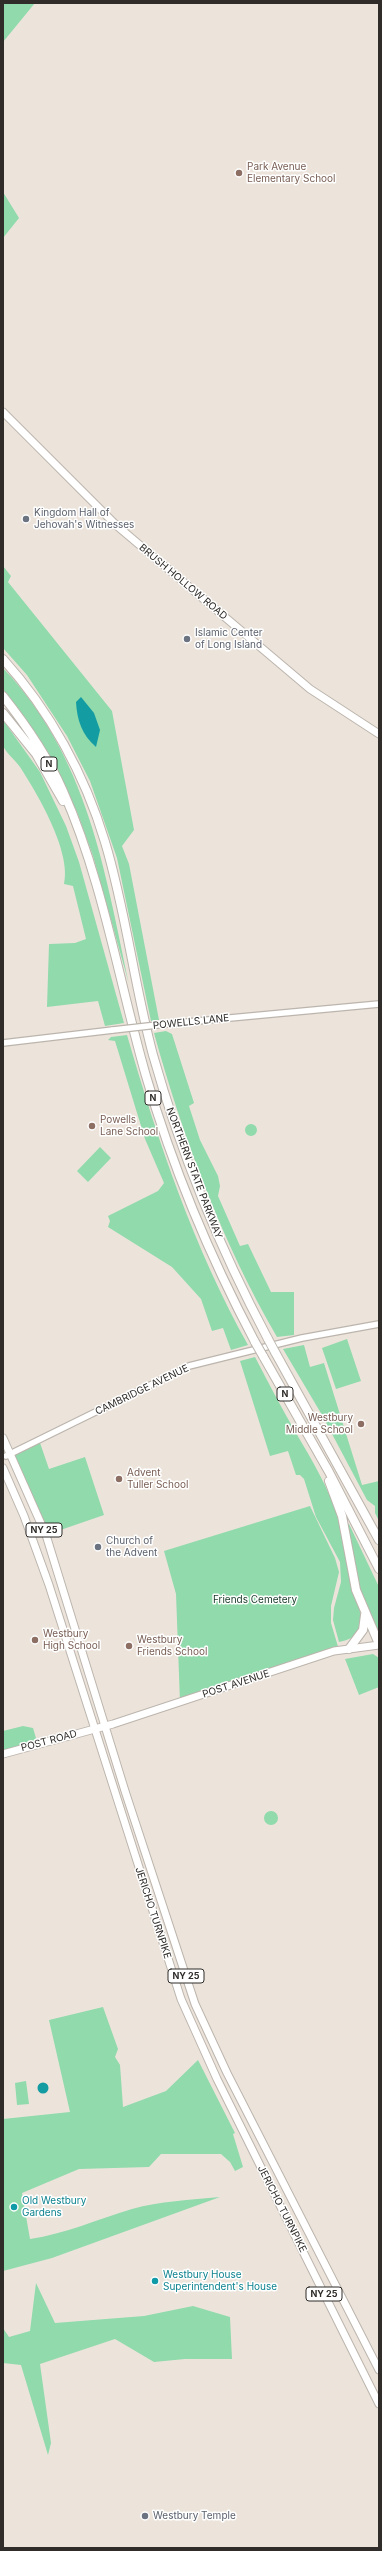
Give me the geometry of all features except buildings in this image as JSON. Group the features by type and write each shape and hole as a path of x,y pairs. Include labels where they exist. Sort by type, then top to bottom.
{"highway":[{"path":"3,653 44,705 62,734 72,759"},
{"name":"NORTHERN STATE PARKWAY","path":"3,659 35,700 72,759 88,792 106,844 144,1020 175,1126 214,1227 268,1340 354,1492 379,1540"},
{"name":"NORTHERN STATE PARKWAY","path":"3,696 46,759 63,790 76,824 93,876 137,1043 165,1136 209,1249 255,1342 320,1456 379,1569"},
{"path":"3,713 36,754 76,824"},
{"path":"320,1456 340,1510 353,1579 365,1613 379,1644"},
{"path":"354,1492 379,1528"},
{"path":"349,1649 363,1630 365,1613"}],"main road":[{"name":"BRUSH HOLLOW ROAD","path":"3,412 121,530 310,689 379,734"},
{"name":"JERICHO TURNPIKE","path":"3,1438 8,1455 40,1518 61,1581 105,1726 195,2004 227,2073 379,2370"},
{"name":"JERICHO TURNPIKE","path":"3,1468 24,1516 49,1585 181,1999 217,2079 379,2404"},
{"path":"49,1585 61,1581"},
{"name":"POST AVENUE","path":"95,1728 333,1652 379,1644"},
{"name":"POST ROAD","path":"3,1754 95,1728"}],"street":[{"name":"POWELLS LANE","path":"3,1043 166,1024 379,1004"},
{"name":"CAMBRIDGE AVENUE","path":"8,1455 189,1366 302,1338 379,1324"}],"green space":[{"path":"3,3 35,3 3,42"},
{"path":"3,192 19,218 3,238"},
{"path":"3,566 11,576 8,582 112,711 134,830 122,846 129,864 159,1020 151,1021 117,858 90,781 67,736 27,675 3,648"},
{"path":"3,668 32,702 55,738 73,777 88,816 101,857 129,984 93,856 77,812 53,762 29,724 3,689"},
{"path":"3,720 40,772 66,826 79,862 124,1023 105,1026 98,1001 47,1007 49,944 75,943 86,939 73,886 64,884 65,871 63,856 51,823 44,807 20,767 4,748 2,739"},
{"path":"166,1031 172,1034 194,1103 189,1106 200,1140 218,1176 220,1186 218,1196 240,1246 248,1244 271,1292 294,1292 294,1335 277,1337 239,1264 206,1189 191,1150 165,1072 154,1033"},
{"path":"127,1035 151,1115 179,1194 211,1271 248,1345 231,1350 223,1328 212,1331 201,1299 172,1267 108,1227 110,1221 108,1216 158,1191 164,1183 145,1139 115,1041 108,1040 111,1037"},
{"path":"253,1124 256,1125 256,1135 249,1136 246,1135 245,1128 246,1125"},
{"path":"100,1147 111,1158 88,1182 77,1171"},
{"path":"347,1339 361,1381 336,1389 322,1348"},
{"path":"304,1345 310,1367 324,1363 362,1485 379,1481 379,1521 375,1513 375,1506 367,1500 322,1415 283,1349"},
{"path":"255,1357 319,1474 338,1517 349,1574 361,1618 361,1626 357,1633 350,1638 339,1642 333,1620 334,1608 341,1582 340,1562 316,1517 304,1479 300,1475 296,1475 288,1451 270,1456 240,1361"},
{"path":"39,1440 49,1469 85,1457 104,1515 46,1535 11,1454"},
{"name":"Friends Cemetery","path":"310,1506 335,1558 339,1572 331,1606 331,1623 339,1650 180,1702 176,1594 164,1551"},
{"path":"345,1524 349,1524 379,1587 379,1634 364,1606"},
{"path":"373,1654 379,1658 379,1687 359,1695 345,1659"},
{"path":"23,1726 33,1728 38,1745 3,1754 3,1731"},
{"path":"271,1811 276,1813 278,1818 276,1823 271,1825 266,1823 264,1818 266,1813"},
{"path":"103,2007 118,2049 115,2057 120,2065 123,2107 166,2091 198,2060 235,2133 233,2134 243,2167 235,2171 230,2162 221,2154 161,2154 149,2167 79,2169 22,2193 30,2239 69,2230 143,2206 175,2201 220,2197 52,2258 3,2271 3,2119 70,2112 49,2020"},
{"path":"26,2081 29,2104 17,2105 15,2083"},
{"path":"36,2283 55,2323 144,2316 193,2306 230,2317 232,2359 185,2359 154,2362 115,2339 40,2364 51,2443 48,2455 21,2365 3,2363 3,2328 9,2337 30,2331"}],"water":[{"path":"81,697 94,713 100,730 96,747 87,737 79,721 76,702"},
{"path":"43,2082 47,2084 49,2088 47,2092 43,2094 39,2092 37,2088 39,2084"}],"place":[{"name":"Park Avenue Elementary School","path":"239,173"},
{"name":"Kingdom Hall of Jehovah's Witnesses","path":"26,519"},
{"name":"Islamic Center of Long Island","path":"187,639"},
{"name":"Powells Lane School","path":"92,1126"},
{"name":"Westbury Middle School","path":"361,1424"},
{"name":"Advent Tuller School","path":"119,1479"},
{"name":"Church of the Advent","path":"98,1547"},
{"name":"Westbury High School","path":"35,1640"},
{"name":"Westbury Friends School","path":"129,1646"},
{"name":"Old Westbury Gardens","path":"14,2207"},
{"name":"Westbury House Superintendent's House","path":"155,2281"},
{"name":"Westbury Temple","path":"145,2516"}]}
